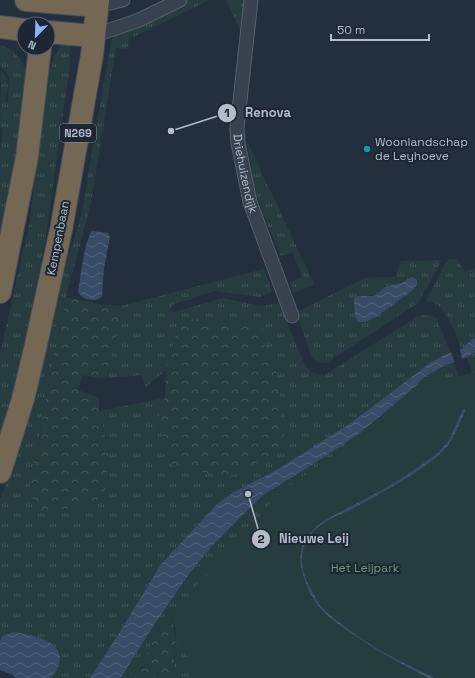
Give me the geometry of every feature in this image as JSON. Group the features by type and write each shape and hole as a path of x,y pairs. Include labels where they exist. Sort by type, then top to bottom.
{"highway":[{"path":"41,16 38,1 97,3"},
{"name":"Kempenbaan","path":"0,472 23,399 61,230 92,55 97,3"},
{"path":"0,27 16,29"},
{"path":"56,33 94,36"},
{"path":"0,292 27,157 39,56"}],"street":[{"path":"97,3 122,0"},
{"path":"94,36 139,20 180,0"},
{"name":"Driehuizendijk","path":"251,0 237,128 238,143 250,202 292,316"}],"green space":[{"path":"188,0 210,0 129,39 127,49 116,48 91,203 66,297 42,417 37,455 30,471 109,454 99,411 165,398 157,421 173,466 179,324 166,370 145,388 142,375 107,378 121,306 264,269 272,292 261,297 214,291 172,305 171,313 223,298 261,306 279,303 304,363 312,373 325,375 422,315 431,315 436,318 451,353 431,362 352,422 278,469 232,493 217,504 161,564 90,678 51,678 59,666 30,634 13,632 2,636 0,641 0,500 15,457 57,295 82,212 111,41 124,29"},
{"path":"226,0 245,0 243,35"},
{"path":"62,44 69,44 70,64 46,236 13,403 0,447 0,354 30,220 33,196 35,152 48,75 56,53"},
{"path":"0,45 8,48 19,57 25,69 28,91 0,256 0,152 3,127 0,128 0,70 6,77 8,84 5,101 8,102 9,76 0,67"},
{"path":"247,141 314,284 294,293 290,283 303,277 292,252 281,256 259,204"},
{"path":"448,259 457,259 465,272 475,268 475,337 461,349 453,327 444,312 433,302 426,301"},
{"path":"442,260 418,303 326,363 319,363 312,358 296,312 365,278 395,277 401,261","holes":["407,279 405,296 397,301 364,295 379,293 386,286 401,283"]},
{"path":"66,297 100,304 121,306 107,378 97,378 83,375 78,390 99,398 99,411 109,454 105,496 83,506 37,514 30,488 30,471 37,455 43,413"},
{"path":"194,319 261,325 279,379 283,450 228,477 173,466 157,421 165,398 166,370 179,324"},
{"path":"475,352 475,383 467,357"},
{"path":"454,362 459,377 437,382 170,615 171,619 156,630 148,652 137,666 132,678 121,678 148,634 189,574 213,545 263,495 359,434 408,393 422,378"},
{"name":"Het Leijpark","path":"475,372 475,678 193,678 196,675 170,616 281,492 437,382"},
{"path":"171,619 176,641 171,678 132,678 137,666 148,652 156,630"},
{"path":"176,629 196,675 193,678 171,678 175,658"}],"water":[{"path":"92,231 108,233 110,237 104,268 102,296 97,299 90,300 80,295 78,292 85,250 89,235"},
{"path":"413,277 417,280 417,284 413,290 376,317 365,322 358,322 354,305 354,299 357,296 376,295 385,287 402,283"},
{"path":"475,337 475,352 467,357 446,365 423,378 408,393 359,434 263,495 213,545 189,574 148,634 121,678 90,678 161,564 217,504 232,493 278,469 352,422 431,362 461,349"},
{"path":"463,409 465,409 465,411 460,423 444,451 419,470 398,483 319,526 307,541 303,549 302,565 304,574 319,603 325,610 371,645 435,678 429,678 366,643 337,623 323,611 313,599 307,585 300,563 300,555 307,537 323,521 404,477 438,453 449,440"},
{"path":"13,632 28,634 45,640 52,644 57,650 60,656 59,665 51,678 16,678 13,675 0,670 0,641 2,636"}],"pier":[{"path":"459,348 463,361 455,363 451,352"}],"place":[{"name":"Renova","path":"171,131"},
{"name":"Woonlandschap de Leyhoeve","path":"367,149"},
{"name":"Nieuwe Leij","path":"248,494"}]}
